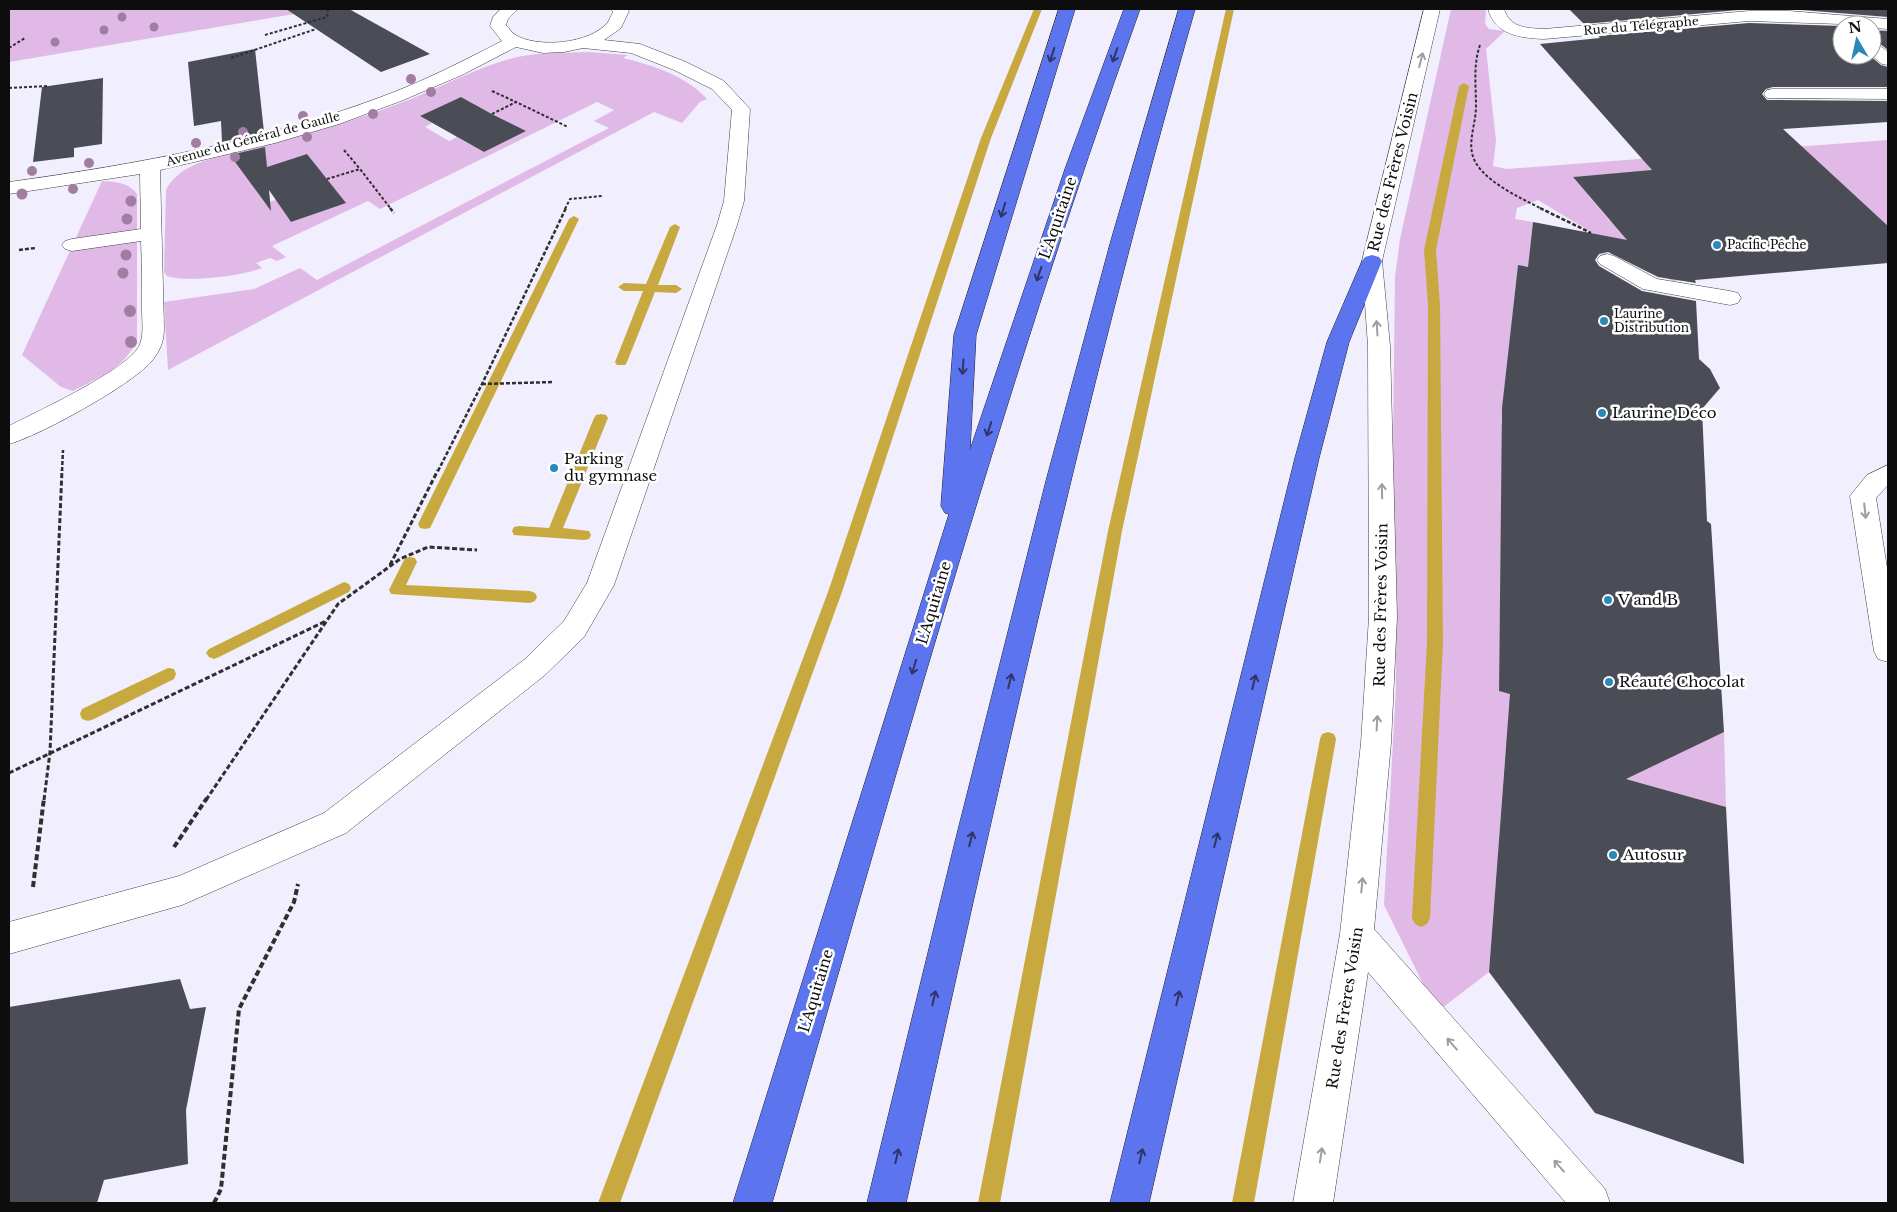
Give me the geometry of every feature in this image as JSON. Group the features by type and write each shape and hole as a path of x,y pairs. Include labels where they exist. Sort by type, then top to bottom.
{"highway":[{"path":"952,546 965,334 1067,9"},
{"name":"L'Aquitaine","path":"752,1203 865,826 952,546 1036,285 1132,9"},
{"path":"886,1203 969,848 1044,542 1131,203 1188,9"},
{"path":"1130,1203 1310,449 1338,342 1372,261"}],"street":[{"path":"510,9 501,17 498,26 502,35 513,42 544,47 581,43 597,38 612,30 622,12"},
{"name":"Rue des Frères Voisin","path":"1313,1203 1358,934 1376,743 1383,617 1378,346 1372,261 1432,9"},
{"path":"1496,9 1497,18 1506,28"},
{"path":"622,12 634,48"},
{"name":"Rue du Télégraphe","path":"1506,28 1521,32 1544,34 1749,16 1789,16 1832,22"},
{"name":"Avenue du Général de Gaulle","path":"9,188 150,166 335,119 417,90 451,75 513,42"},
{"path":"18,935 182,890 335,823 535,667 574,629 600,584 727,225 734,201 741,109 718,85 680,66 634,48 581,43"},
{"path":"1773,94 1888,94"},
{"path":"9,436 101,387 137,364 149,349 153,336 150,166"},
{"path":"72,245 152,233"},
{"path":"1607,260 1650,284 1730,298"},
{"path":"1888,474 1876,480 1864,496 1867,530 1888,651"},
{"path":"1358,934 1590,1203"}],"path":[{"path":"243,9 265,9"},
{"path":"265,35 327,17 328,9"},
{"path":"1506,28 1488,38 1478,47 1476,62 1476,112 1472,154 1478,168 1490,180 1591,233 1607,260"},
{"path":"231,58 316,29"},
{"path":"9,48 25,38"},
{"path":"9,88 47,86"},
{"path":"492,114 516,102 568,127"},
{"path":"327,179 360,168 394,212"},
{"path":"390,566 482,384 570,200 602,196"},
{"path":"482,384 554,382"},
{"path":"18,935 50,752 65,407"},
{"path":"138,902 338,604 400,559 428,548 477,550"},
{"path":"9,773 327,621"},
{"path":"214,1203 221,1189 239,1009 294,902 309,835"}],"shaded area":[{"path":"9,9 324,9 9,62"},
{"path":"1451,9 1486,9 1485,24 1489,29 1505,31 1486,49 1496,141 1493,166 1506,169 1888,140 1888,226 1814,158 1573,177 1610,221 1705,279 1672,281 1538,200 1517,208 1515,219 1533,222 1528,267 1518,266 1501,423 1705,471 1706,494 1502,460 1499,690 1724,732 1726,807 1506,745 1489,972 1437,1012 1384,905 1396,687 1393,443 1395,277 1400,239"},
{"path":"588,52 628,55 623,58 668,72 689,84 707,99 700,102 682,123 654,112 168,370 164,302 254,289 300,268 317,280 609,128 594,121 614,110 597,102 380,209 368,201 272,246 286,257 277,261 270,258 256,263 262,268 229,276 188,279 167,276 164,272 166,190 178,175 186,169 214,158 367,115 503,61 535,54","holes":["461,97 525,131 484,152 457,137 449,141 425,127 432,123 420,116","307,154 345,203 291,222 276,200 265,203 252,185 255,171"]},
{"path":"102,181 126,185 137,194 137,339 126,357 111,371 73,391 61,387 22,355"}],"building":[{"path":"286,9 349,9 430,54 381,72"},
{"path":"1569,9 1749,9 1584,24"},
{"path":"1789,9 1888,9 1888,17 1882,15"},
{"path":"1749,23 1832,26 1832,65 1881,65 1888,67 1888,87 1773,87 1766,89 1762,94 1767,100 1888,101 1888,122 1783,129 1888,226 1888,263 1695,280 1696,283 1658,277 1608,252 1599,254 1595,260 1599,266 1642,291 1696,301 1699,359 1710,369 1720,388 1702,409 1707,521 1711,524 1724,732 1626,779 1726,807 1744,1164 1595,1113 1489,972 1510,694 1499,691 1502,408 1518,265 1528,267 1533,222 1627,240 1573,177 1652,170 1540,44 1600,38 1598,36"},
{"path":"1882,31 1888,31 1888,50 1882,45"},
{"path":"255,49 264,132 222,142 221,121 194,126 188,62"},
{"path":"103,78 102,144 74,148 74,157 33,162 42,87"},
{"path":"461,97 526,131 484,152 420,116"},
{"path":"265,147 267,167 307,154 346,203 291,222 269,190 271,211 230,155"},
{"path":"180,979 190,1009 206,1007 186,1110 188,1164 104,1180 97,1203 9,1203 9,1007"}],"waterway":[{"path":"609,1203 835,592 986,138 1038,9"},
{"path":"989,1203 1115,531 1230,9"},
{"path":"1421,918 1435,642 1434,305 1430,250 1464,86"},
{"path":"425,524 574,219"},
{"path":"651,288 675,227"},
{"path":"624,287 651,288"},
{"path":"621,362 651,288"},
{"path":"651,288 676,289"},
{"path":"554,533 601,418"},
{"path":"519,531 584,535"},
{"path":"410,562 396,590 530,597"},
{"path":"214,653 344,588"},
{"path":"88,714 168,674"},
{"path":"1243,1203 1328,739"}],"place":[{"name":"Pacific Pêche","path":"1717,245"},
{"name":"Laurine Distribution","path":"1604,321"},
{"name":"Laurine Déco","path":"1602,413"},
{"name":"Parking du gymnase","path":"554,468"},
{"name":"V and B","path":"1608,600"},
{"name":"Réauté Chocolat","path":"1609,682"},
{"name":"Autosur","path":"1613,855"}]}
